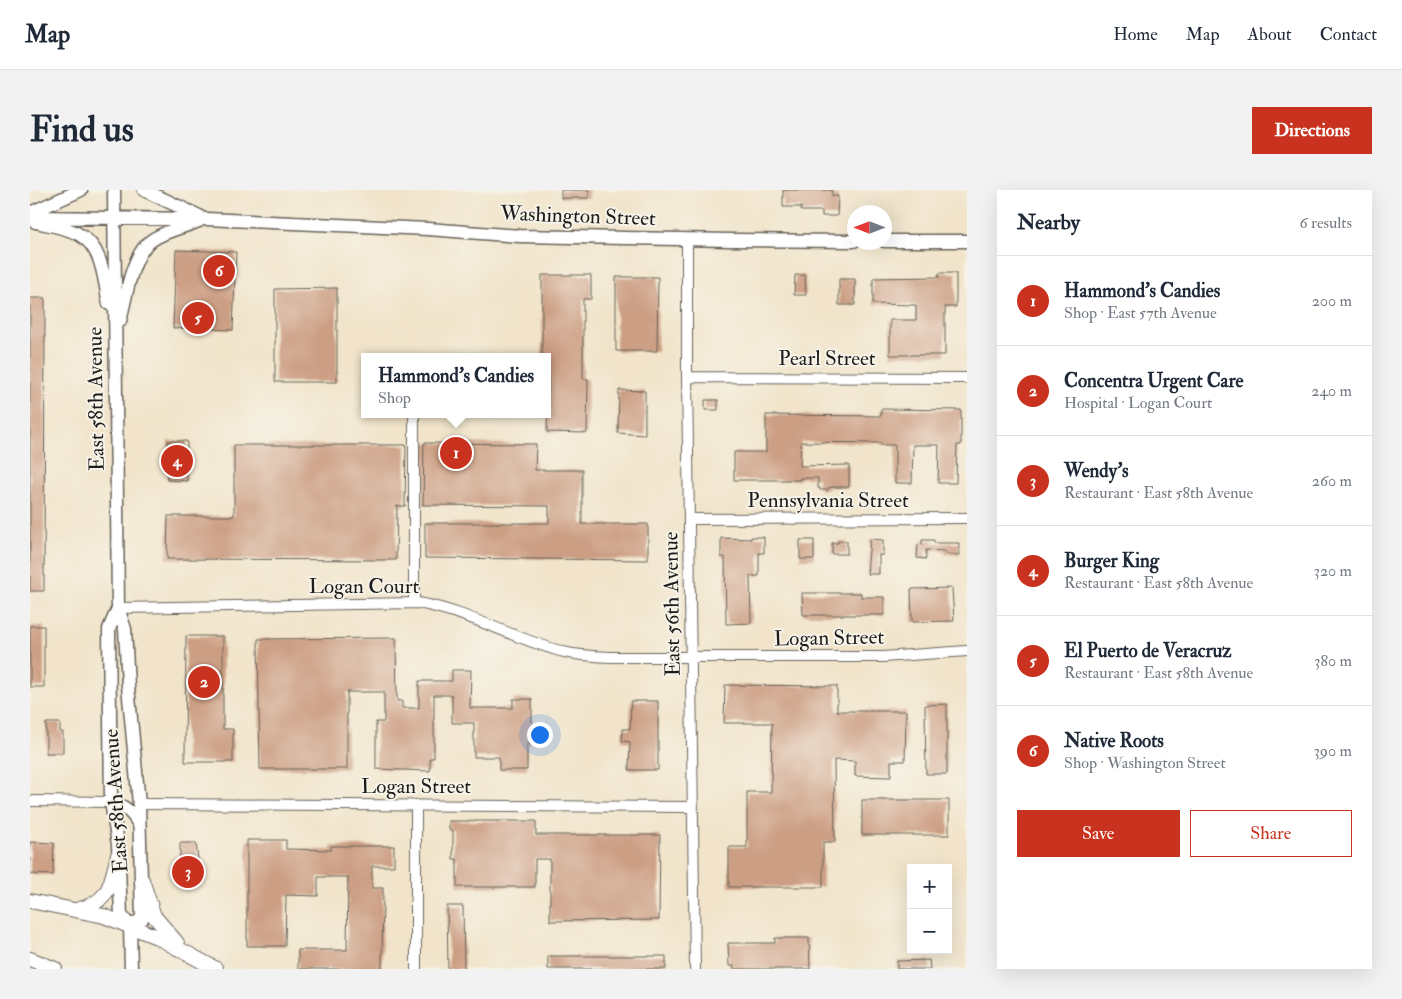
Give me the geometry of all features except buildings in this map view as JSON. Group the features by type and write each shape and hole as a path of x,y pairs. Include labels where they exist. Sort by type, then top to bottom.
{"highway":[{"path":"75,910 91,906 103,898 109,887 118,855"},
{"path":"142,880 154,916 182,949"},
{"path":"30,901 104,916 182,949 216,969"},
{"path":"30,958 55,969"}],"main road":[{"path":"30,213 81,190"},
{"name":"East 58th Avenue","path":"114,190 118,608 126,629 128,686 139,804 142,880 142,919 130,926"},
{"path":"144,190 206,219"},
{"name":"Washington Street","path":"30,219 114,217 206,219 428,229 520,236 847,240"},
{"path":"30,219 79,234 91,243 102,267 115,339"},
{"path":"115,339 134,265 146,245 158,237 206,219"},
{"path":"892,241 967,241"},
{"name":"East 58th Avenue","path":"118,608 109,629 111,802 118,855 121,915 130,926 130,969"},
{"path":"111,802 127,809 139,825"}],"street":[{"name":"East 56th Avenue","path":"687,239 687,376 695,969"},
{"name":"Pearl Street","path":"687,376 967,378"},
{"path":"414,418 414,602"},
{"name":"Pennsylvania Street","path":"689,520 967,518"},
{"name":"Logan Court","path":"118,608 414,602 455,612 545,646 573,654 610,657 691,658"},
{"name":"Logan Street","path":"691,658 883,657 967,651"},
{"path":"30,801 111,802"},
{"name":"Logan Street","path":"139,804 693,807"},
{"path":"416,805 416,969"}],"place":[{"name":"Native Roots","path":"219,271"},
{"name":"El Puerto de Veracruz","path":"198,318"},
{"name":"Hammond's Candies","path":"456,453"},
{"name":"Burger King","path":"177,461"},
{"name":"Concentra Urgent Care","path":"204,682"},
{"name":"Wendy's","path":"188,872"}]}
